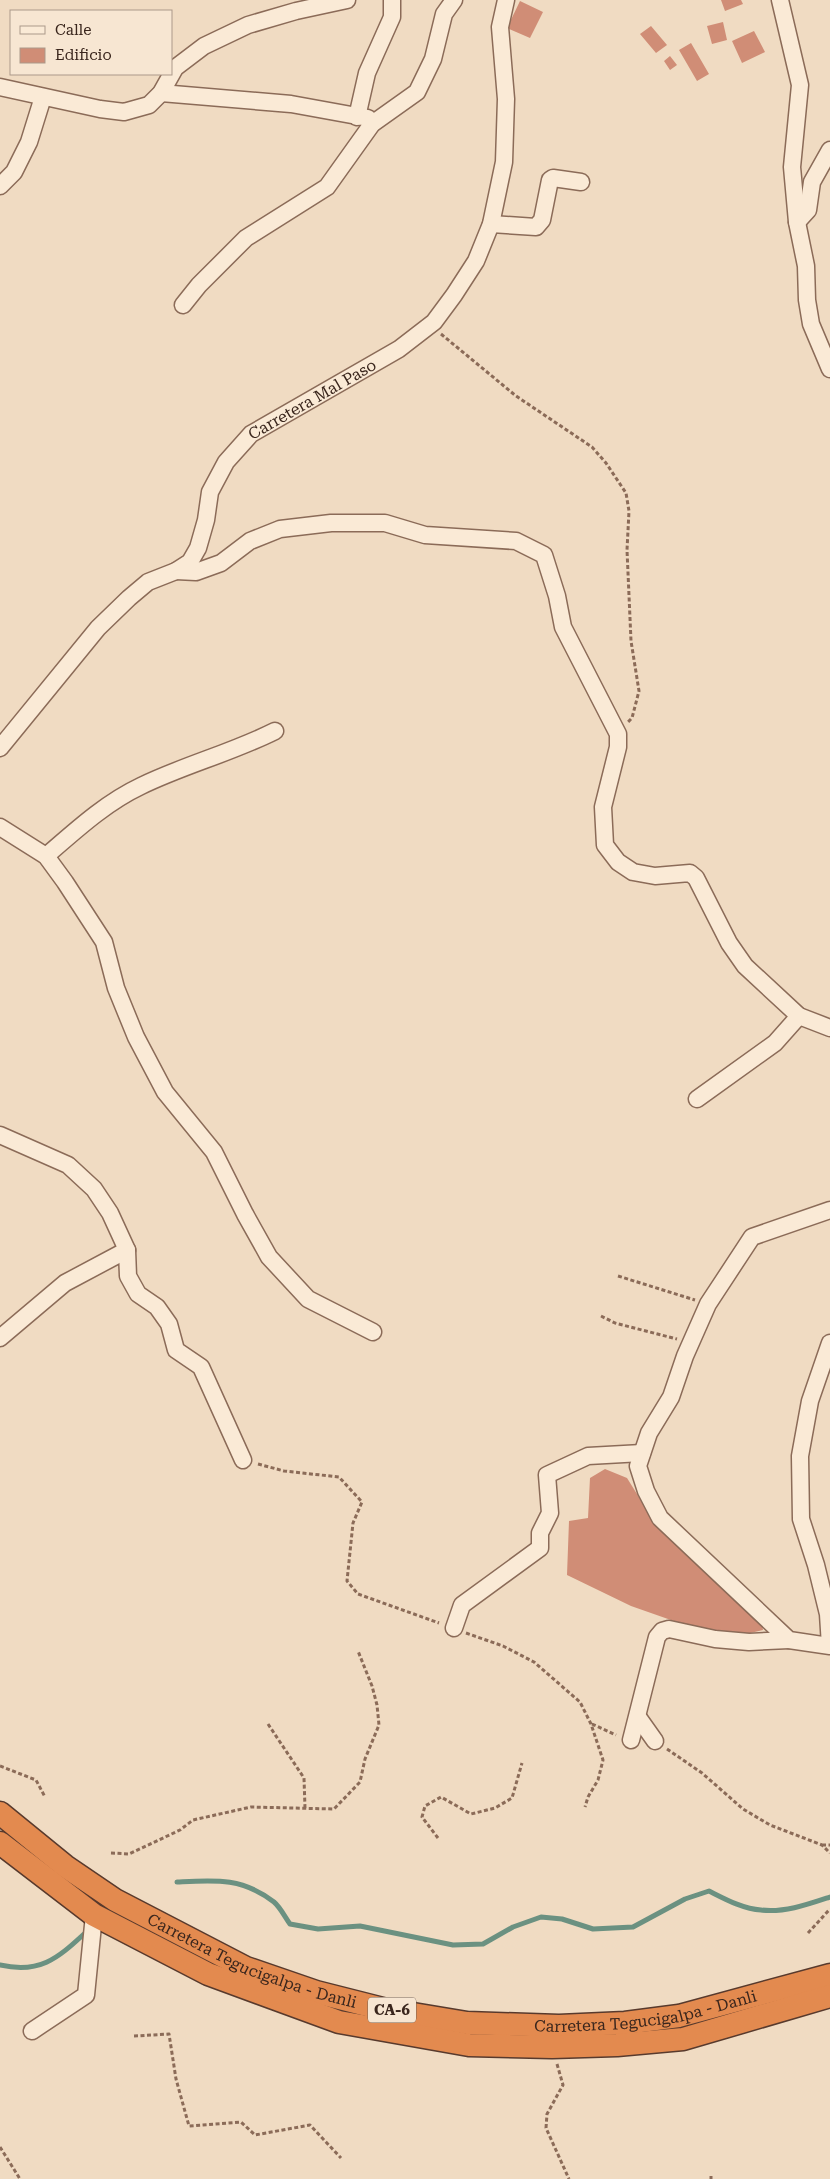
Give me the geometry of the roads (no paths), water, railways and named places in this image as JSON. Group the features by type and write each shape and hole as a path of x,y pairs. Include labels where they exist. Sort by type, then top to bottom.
{"highway":[{"name":"Carretera Tegucigalpa - Danli","path":"0,1812 65,1866 115,1900 246,1968 316,1992 383,2009 467,2023 559,2026 625,2023 678,2016 830,1975"},
{"name":"Carretera Tegucigalpa - Danli","path":"0,1843 94,1915 208,1974 339,2022 469,2045 552,2047 617,2045 683,2039 830,1996"}],"street":[{"path":"172,73 175,68 204,46 248,25 296,11 347,0"},
{"path":"183,305 198,285 246,238 327,187 364,120 367,73 392,17 392,0"},
{"path":"161,93 291,104 364,120 418,92 433,59 444,14 454,0"},
{"name":"Carretera Mal Paso","path":"0,748 110,616 148,582 176,571 190,562 198,548 206,520 210,492 226,462 251,434 399,349 434,322 476,261 491,224 504,162 506,99 500,27 506,0"},
{"path":"780,0 800,85 792,167 797,222 806,266 807,300 811,324 830,370"},
{"path":"0,87 100,109 124,112 149,105 161,93 171,75"},
{"path":"0,186 14,172 29,142 43,97"},
{"path":"797,222 808,210 812,182 830,150"},
{"path":"491,224 536,227 542,220 550,180 553,178 581,182"},
{"path":"176,571 196,572 221,563 250,541 280,529 332,523 385,523 425,535 516,541 544,555 557,596 563,626 618,734 618,747 602,807 605,845 618,862 633,872 655,876 690,873 696,878 729,943 745,966 799,1016 830,1028"},
{"path":"46,856 100,811 140,786 252,742 275,731"},
{"path":"0,827 46,856 66,882 104,942 116,988 136,1037 166,1092 214,1152 269,1257 308,1299 373,1332"},
{"path":"697,1100 775,1043 799,1016"},
{"path":"0,1135 68,1165 94,1189 110,1213 127,1250 128,1276 131,1282 138,1294 157,1307 169,1324 176,1350 201,1367 243,1460"},
{"path":"789,1640 660,1518 646,1491 638,1466 649,1433 671,1397 690,1342 708,1304 752,1237 830,1210"},
{"path":"0,1338 66,1283 127,1250"},
{"path":"631,1740 657,1637 662,1631 669,1629 715,1639 748,1642 789,1640 830,1646 828,1614 816,1565 800,1519 800,1456 810,1400 830,1343"},
{"path":"454,1628 462,1605 540,1548 540,1533 550,1513 547,1474 588,1456 642,1453"},
{"path":"638,1717 655,1741"},
{"path":"32,2031 86,1995 94,1915"}],"waterway":[{"path":"177,1882 216,1881 239,1884 251,1888 274,1902 290,1924 318,1929 360,1926 453,1945 483,1944 513,1927 541,1917 562,1919 593,1929 633,1927 685,1899 709,1891 741,1906 770,1911 796,1907 830,1897"},
{"path":"0,1965 14,1967 37,1966 65,1951 84,1934"}]}
